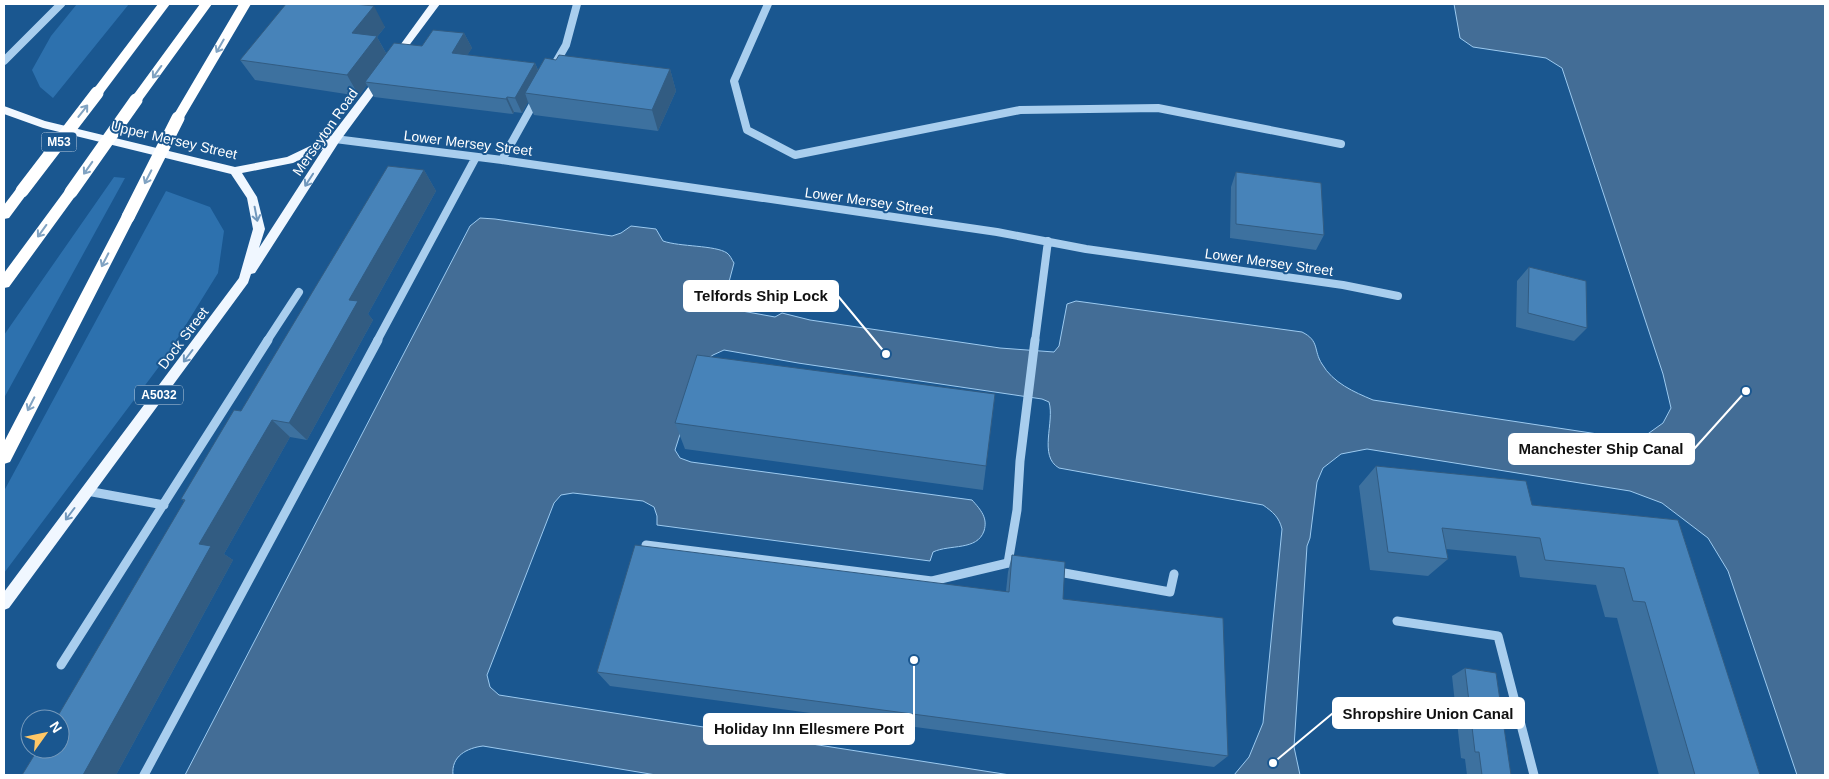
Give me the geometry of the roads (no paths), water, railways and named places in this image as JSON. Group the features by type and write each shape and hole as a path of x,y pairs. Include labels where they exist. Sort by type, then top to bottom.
{"highway":[{"name":"M53","path":"4,214 164,4"},
{"name":"M53","path":"4,283 206,4"},
{"path":"4,457 178,118 245,4"},
{"path":"4,210 22,191"}],"main road":[{"name":"Merseyton Road","path":"244,280 335,139 435,4"},
{"name":"Upper Mersey Street","path":"4,110 43,124 235,171 289,160 335,139"},
{"name":"Dock Street","path":"4,604 244,280 259,228 252,197 235,171"}],"street":[{"path":"4,61 61,4"},
{"path":"552,69 566,45 576,4"},
{"path":"502,160 543,86"},
{"name":"Lower Mersey Street","path":"335,139 502,160 997,232 1086,249 1343,285 1398,296"},
{"path":"144,775 476,157"},
{"path":"996,242 997,232"},
{"path":"1008,563 1017,510 1020,461 1048,241"},
{"path":"61,665 299,292"},
{"path":"87,492 164,504"},
{"path":"646,545 932,581 1008,563 1027,566"},
{"path":"1046,570 1170,592 1174,574"},
{"path":"1397,621 1498,636 1534,775"}],"lane":[{"path":"768,4 734,81 747,130 795,154 1020,110 1158,108 1341,144"}],"place":[{"name":"Telfords Ship Lock","path":"886,354"},
{"name":"Manchester Ship Canal","path":"1746,391"},
{"name":"Holiday Inn Ellesmere Port","path":"914,660"},
{"name":"Shropshire Union Canal","path":"1273,763"}]}
